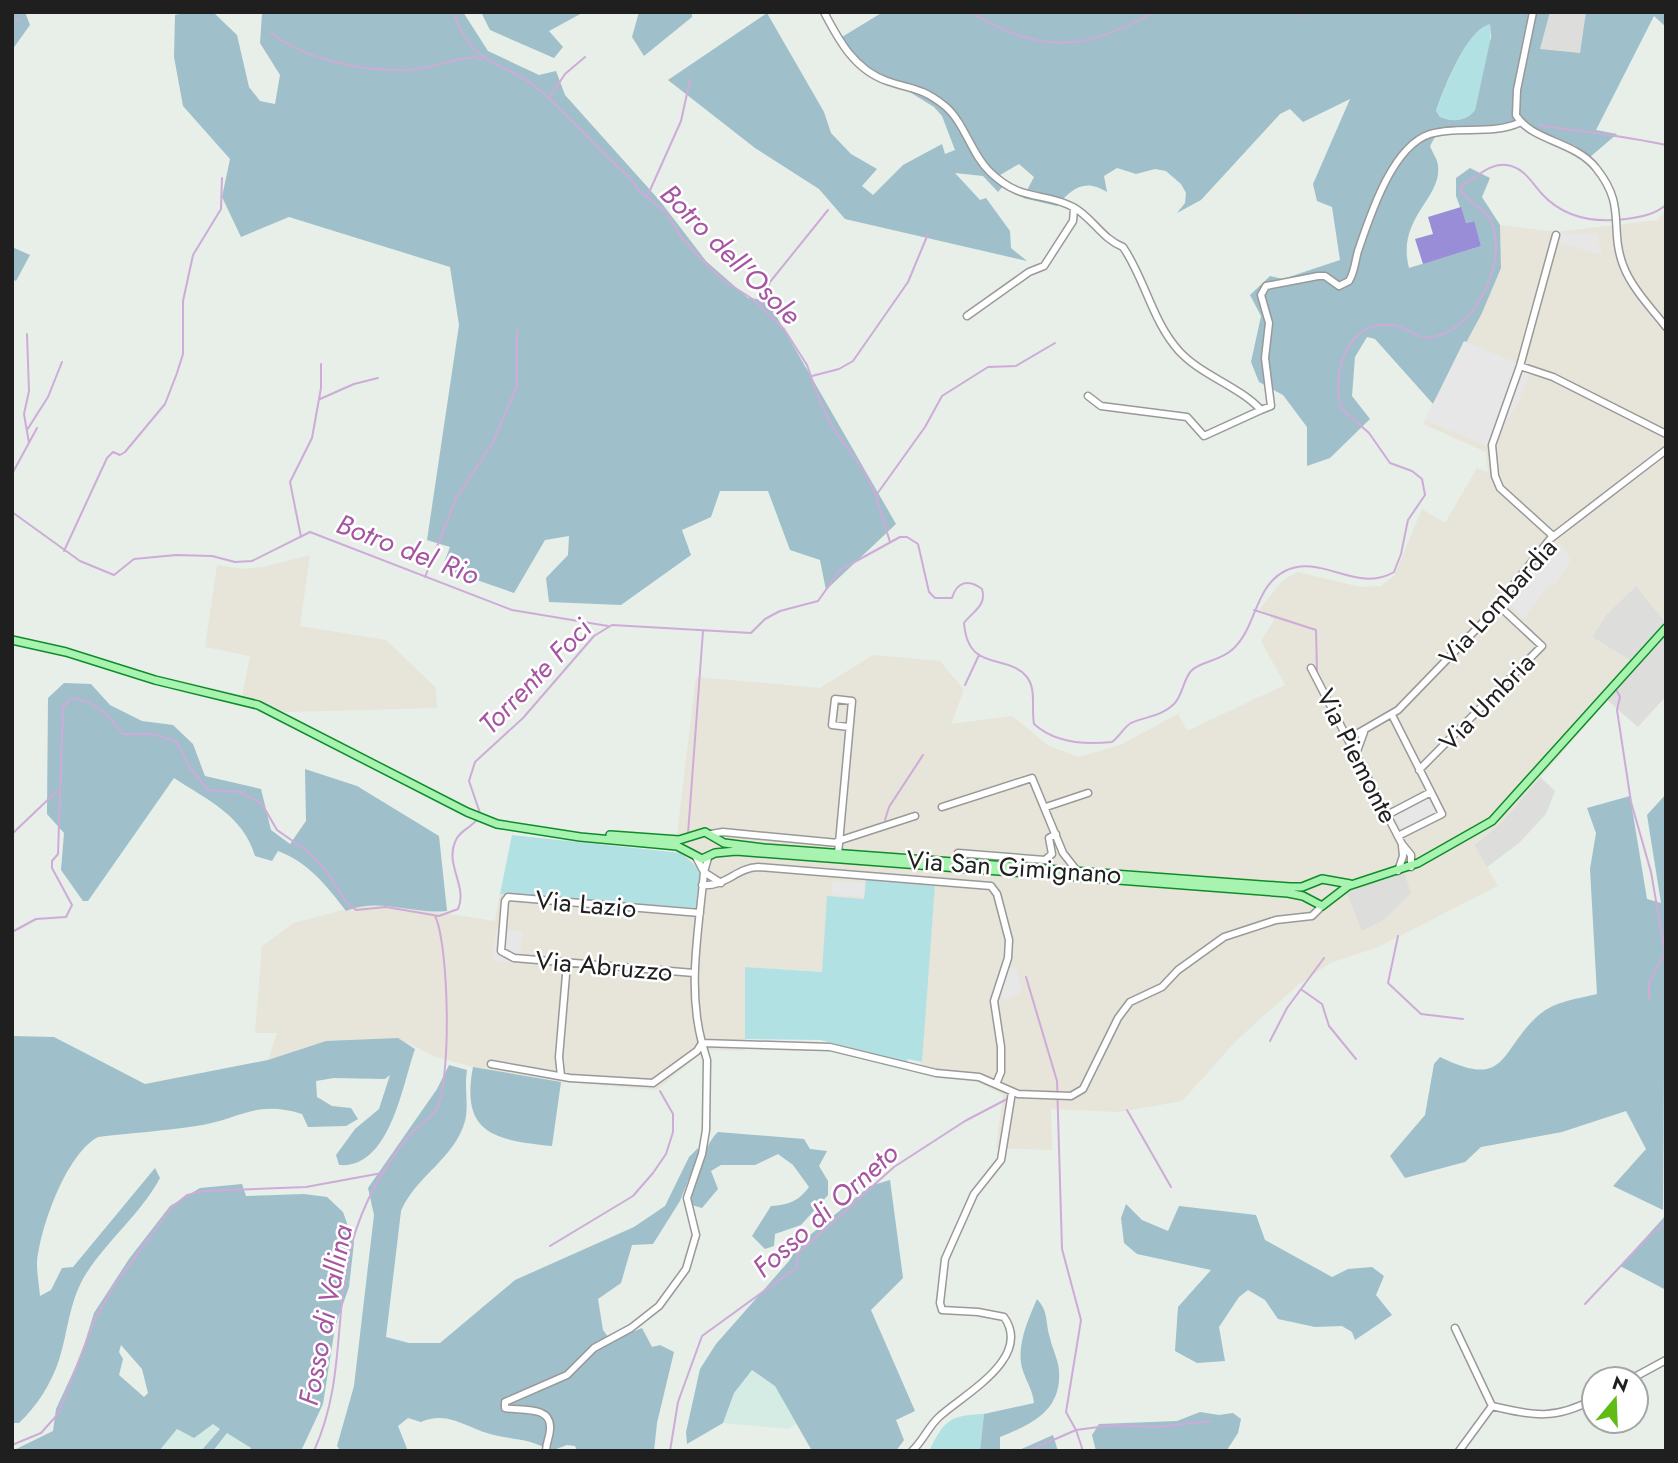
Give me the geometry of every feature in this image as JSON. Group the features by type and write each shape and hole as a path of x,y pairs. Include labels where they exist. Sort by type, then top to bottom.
{"main road":[{"path":"1354,883 1330,903 1315,903 1308,891 1312,883 1322,879 1354,883 1411,867 1482,828 1507,807 1666,628"},
{"path":"12,640 79,656 155,680 258,705 470,814 489,821 538,831"},
{"name":"Via San Gimignano","path":"538,831 677,840 701,832 736,846 1298,887 1312,883"},
{"name":"Via San Gimignano","path":"538,831 673,846 694,855 712,856 741,852 1288,892 1315,903"},
{"path":"693,836 694,855"},
{"path":"712,856 713,837"},
{"path":"1331,882 1334,897"}],"street":[{"path":"824,12 848,53 866,69 889,82 916,88 948,109 987,169 996,178 1013,191 1073,207 1114,243 1123,247 1162,328 1179,351 1208,374 1256,402 1261,410"},
{"path":"1533,12 1516,115 1521,122 1589,159 1608,184 1617,208 1625,269 1666,327"},
{"path":"1088,396 1101,406 1187,417 1204,436 1271,406 1265,358 1269,323 1261,295 1266,286 1318,276 1325,276 1339,286 1349,281 1377,201 1404,152 1418,139 1433,133 1480,131 1521,122"},
{"path":"967,316 1029,272 1044,266 1073,221 1073,207"},
{"path":"1553,536 1500,488 1494,472 1492,442 1520,366 1556,235"},
{"path":"1520,366 1556,379 1666,434"},
{"name":"Via Lombardia","path":"1348,739 1392,715 1498,605 1553,536 1666,450"},
{"name":"Via Umbria","path":"1419,771 1542,646 1498,605"},
{"name":"Via Piemonte","path":"1311,668 1402,844 1404,853 1398,871"},
{"path":"838,854 852,701 835,699 832,725 849,727"},
{"name":"Via Umbria","path":"1392,715 1431,792"},
{"path":"1342,726 1356,732 1365,730"},
{"path":"1356,754 1357,744 1365,730"},
{"path":"942,807 1030,778 1036,781 1063,853 1078,872"},
{"path":"1387,815 1431,792 1442,814 1398,836"},
{"path":"1046,807 1088,793"},
{"path":"713,837 723,832 838,842 915,816"},
{"path":"958,853 1045,860 1052,853 1049,838 1056,834"},
{"name":"Via Piemonte","path":"1402,844 1409,852 1430,858"},
{"name":"Via Piemonte","path":"1409,852 1411,867"},
{"path":"1055,870 1063,853"},
{"path":"694,855 713,883"},
{"path":"546,1451 551,1428 544,1415 536,1410 505,1408 505,1402 567,1375 594,1348 646,1317 675,1288 694,1251 696,1235 687,1198 705,1143 708,1063 696,1018 694,973 704,872 712,856"},
{"path":"703,883 723,883 743,870 758,867 992,886 1009,940 1007,960 994,999 993,1014 1001,1048 1001,1072 996,1084"},
{"path":"702,895 713,883"},
{"name":"Via Lazio","path":"513,958 501,950 508,897 700,913"},
{"path":"702,1043 830,1047 905,1066 980,1078 1012,1092 1063,1096 1082,1092 1118,1017 1130,1002 1162,987 1176,971 1226,936 1276,920 1307,916 1315,903"},
{"name":"Via Abruzzo","path":"513,958 694,973"},
{"path":"561,1076 559,1057 567,963"},
{"path":"491,1064 561,1076 654,1083 697,1051 702,1043"},
{"path":"912,1451 938,1417 982,1382 1008,1354 1009,1325 1004,1317 942,1310 940,1303 943,1270 951,1246 974,1194 1001,1160 1012,1092"},
{"path":"1455,1328 1492,1406"},
{"path":"1650,1369 1666,1360"},
{"path":"1492,1406 1550,1415 1580,1407"},
{"path":"1459,1451 1492,1406"}],"shaded area":[{"path":"12,12 25,12 30,25 12,50"},
{"path":"213,12 237,35 249,87 260,101 275,104 280,75 260,43 262,14 267,12 463,12 488,51 539,75 556,71 565,95 660,201 706,261 748,298 767,300 896,524 826,590 820,560 790,550 768,491 720,491 711,517 682,530 691,555 621,605 549,602 546,578 568,555 569,536 545,540 514,593 442,568 450,547 427,540 459,325 450,267 289,217 241,237 222,197 230,159 183,106 174,57 175,15"},
{"path":"481,12 584,12 549,31 563,47 554,58 490,30"},
{"path":"639,12 692,12 692,17 644,56 632,37"},
{"path":"883,12 1550,12 1540,49 1580,53 1586,12 1666,12 1666,27 1654,16 1596,130 1617,134 1590,157 1575,146 1514,122 1436,135 1430,146 1438,164 1437,178 1409,236 1409,268 1481,246 1473,221 1466,223 1456,196 1456,178 1470,168 1490,178 1482,197 1500,225 1501,268 1482,313 1433,404 1375,339 1367,337 1355,357 1352,396 1370,419 1330,458 1307,466 1307,427 1283,395 1259,382 1251,362 1261,316 1250,295 1270,276 1283,279 1340,260 1332,207 1317,201 1313,184 1350,99 1303,122 1290,109 1280,114 1201,200 1177,213 1185,203 1186,193 1181,184 1166,171 1155,169 1136,174 1117,168 1104,176 1107,192 1092,186 1079,187 1057,206 1023,198 1034,177 1019,164 995,178 1004,185 998,192 983,176 955,173 980,200 986,198 1010,231 1011,248 1027,261 845,219 819,189 755,148 668,80 767,13 824,112 831,133 851,154 877,169 862,186 873,195 903,165 942,144 945,154 955,150 942,116 934,107 908,91 878,80 837,40","holes":["1490,24 1491,37 1475,110 1459,120 1440,117 1436,111 1464,48 1481,29"]},
{"path":"1550,12 1586,12 1584,43 1578,55 1540,49"},
{"path":"1490,23 1490,44 1475,110 1459,120 1440,117 1436,111 1457,62 1472,37"},
{"path":"1461,207 1466,223 1474,221 1481,246 1423,264 1415,239 1433,234 1428,217"},
{"path":"1666,209 1666,623 1636,586 1606,615 1592,637 1638,665 1502,822 1474,844 1498,886 1378,947 1330,963 1298,985 1237,1040 1182,1101 1119,1112 1051,1109 1052,1150 996,1148 1003,1095 978,1082 920,1074 935,886 866,881 865,899 823,972 745,967 745,1051 711,1050 700,1054 657,1090 561,1082 473,1067 433,1056 408,1043 326,1041 268,1060 277,1033 255,1033 262,946 294,923 358,906 392,905 495,921 500,894 694,909 698,868 675,851 696,677 820,688 873,655 940,661 964,690 951,724 1012,716 1049,746 1079,757 1120,745 1178,714 1187,731 1285,685 1261,641 1274,620 1260,609 1282,581 1297,572 1360,587 1381,586 1394,576 1422,509 1445,523 1477,468 1488,472 1486,452 1423,424 1464,341 1482,313 1501,268 1500,225 1557,232 1658,220","holes":["1404,872 1411,893 1384,920 1362,932 1347,893 1353,887"]},
{"path":"1557,233 1597,234 1602,255 1555,242"},
{"path":"12,247 30,255 16,281 12,279"},
{"path":"1464,341 1515,362 1530,373 1517,405 1489,447 1425,420"},
{"path":"1560,544 1571,560 1555,586 1550,584 1523,619 1509,603 1548,551 1553,553"},
{"path":"310,555 300,626 386,640 436,688 437,708 285,712 242,696 250,656 205,647 217,565 242,569 263,567"},
{"path":"1636,586 1666,623 1666,696 1638,727 1607,700 1638,665 1592,637 1606,615"},
{"path":"64,683 91,684 110,705 142,721 173,725 193,744 205,776 261,789 271,830 290,844 306,821 305,769 357,786 439,836 447,911 371,906 346,911 324,884 299,862 278,851 272,861 255,856 242,830 233,819 174,778 88,901 83,901 61,870 64,833 47,814 48,698"},
{"path":"1540,777 1555,791 1546,814 1519,843 1487,867 1474,845 1502,822"},
{"path":"1432,789 1446,817 1405,837 1391,809"},
{"path":"1666,794 1663,1210 1613,1186 1646,1149 1626,1111 1562,1132 1481,1147 1465,1162 1405,1178 1390,1156 1425,1115 1434,1064 1440,1057 1479,1070 1491,1068 1501,1061 1540,1014 1567,1001 1597,994 1590,869 1596,833 1587,808 1630,796 1647,899 1661,903 1647,815"},
{"path":"512,835 681,853 700,870 696,908 500,894"},
{"path":"1404,872 1412,893 1384,920 1361,932 1346,893 1353,887"},
{"path":"866,880 935,885 922,1062 908,1059 907,1063 821,1040 745,1039 745,967 822,972 827,896 864,899"},
{"path":"832,881 865,883 864,897 831,895"},
{"path":"496,928 523,932 519,964 492,961"},
{"path":"1015,966 1023,992 1004,1000 1000,989 1008,968"},
{"path":"12,1036 54,1037 145,1084 268,1060 326,1041 398,1038 415,1049 399,1103 382,1140 371,1154 356,1163 339,1165 336,1155 355,1129 379,1109 390,1075 385,1079 334,1078 316,1081 317,1097 332,1106 351,1108 358,1119 346,1126 308,1127 302,1114 286,1110 259,1110 196,1126 98,1137 86,1146 65,1175 43,1231 37,1263 40,1296 51,1290 62,1268 73,1267 155,1168 160,1178 143,1204 84,1277 75,1297 52,1378 26,1416 19,1423 12,1423"},
{"path":"449,1065 467,1070 465,1121 453,1146 407,1199 401,1211 386,1337 409,1343 440,1343 515,1280 634,1227 665,1206 689,1157 698,1148 699,1153 680,1201 653,1244 632,1245 621,1283 598,1299 603,1330 611,1341 642,1328 652,1347 660,1345 674,1352 657,1423 654,1451 577,1451 575,1446 567,1445 551,1451 530,1442 494,1435 440,1418 421,1422 408,1418 398,1426 408,1451 341,1451 337,1446 354,1386 374,1215 368,1188 437,1089"},
{"path":"473,1067 561,1082 552,1146 514,1141 487,1130 472,1107 470,1090"},
{"path":"718,1132 804,1139 810,1149 827,1151 819,1166 828,1181 828,1195 801,1225 775,1234 774,1246 765,1249 752,1236 771,1206 793,1201 809,1187 793,1165 778,1154 755,1165 721,1165 711,1171 718,1189 702,1208 692,1205 691,1198 699,1167 708,1145"},
{"path":"890,1180 903,1278 871,1310 915,1411 896,1420 904,1440 896,1451 812,1451 775,1386 752,1370 734,1393 723,1423 687,1444 686,1432 700,1369 716,1344 789,1261 799,1244 870,1186"},
{"path":"242,1184 246,1196 304,1194 327,1197 343,1212 354,1243 349,1287 335,1327 323,1404 301,1451 250,1451 251,1448 227,1433 213,1451 201,1451 220,1429 213,1424 194,1438 177,1429 159,1451 12,1451 53,1431 56,1409 81,1355 94,1313 129,1259 170,1206 200,1188","holes":["121,1345 142,1369 148,1393 144,1397 119,1375 123,1359 119,1352"]},
{"path":"1126,1204 1142,1220 1168,1231 1179,1206 1256,1215 1265,1240 1332,1277 1348,1269 1372,1267 1384,1276 1376,1295 1392,1315 1355,1340 1352,1332 1342,1326 1315,1327 1278,1319 1265,1300 1248,1290 1239,1297 1219,1327 1225,1361 1197,1363 1175,1351 1178,1307 1211,1270 1137,1254 1124,1243 1121,1218"},
{"path":"1666,1215 1666,1290 1620,1266"},
{"path":"1037,1299 1045,1313 1059,1370 1056,1396 1043,1414 1034,1421 1000,1437 1000,1451 980,1451 984,1414 1034,1403 1023,1371 1021,1353 1024,1334"},
{"path":"752,1370 775,1386 797,1423 789,1429 723,1423 734,1393"},
{"path":"1200,1412 1219,1415 1233,1413 1241,1419 1238,1433 1227,1450 1096,1451 1092,1435 1099,1424 1177,1421"},
{"path":"984,1414 980,1451 929,1451 949,1422 963,1416"},
{"path":"213,1424 220,1429 201,1451 159,1451 177,1429"},
{"path":"227,1433 251,1448 250,1451 214,1451"},
{"path":"1053,1435 1058,1451 1017,1451"}],"waterway":[{"name":"Botro dell'Osole","path":"453,12 461,32 480,55 528,81 542,92 628,176 639,191 666,212 680,235 702,260 723,280 754,300 784,329 807,365 833,428 864,471 875,493 890,542"},
{"path":"971,12 1019,35 1062,43 1106,35 1154,12"},
{"path":"1298,12 1301,17"},
{"path":"12,23 19,20"},
{"path":"270,32 284,42 318,57 374,69 409,70 473,57 481,59"},
{"path":"549,98 565,74 585,57"},
{"path":"647,197 681,121 690,80"},
{"path":"1539,125 1666,145"},
{"name":"Torrente Foci","path":"480,813 469,781 475,762 523,718 594,636 612,625 751,633 765,619 780,611 818,601 840,570 900,537 907,537 918,544 929,592 935,598 952,598 957,588 964,583 982,589 981,604 964,623 967,639 980,656 1018,669 1026,676 1033,693 1034,724 1061,739 1091,743 1112,742 1131,723 1159,714 1174,704 1191,671 1233,649 1247,630 1267,587 1285,571 1312,567 1366,579 1380,578 1394,572 1408,520 1425,495 1422,479 1412,471 1390,463 1369,433 1342,409 1338,380 1346,352 1353,340 1364,331 1376,326 1392,325 1421,337 1432,337 1448,332 1462,322 1474,308 1492,273 1495,237 1489,217 1461,191 1463,184 1489,168 1506,165 1522,172 1560,209 1581,217 1626,219 1652,213 1666,205"},
{"path":"64,551 107,458 113,452 120,455 125,452 165,404 183,354 183,301 193,255 221,209 222,178"},
{"path":"761,305 770,282 828,210"},
{"path":"812,376 839,369 853,361 908,282 928,234"},
{"path":"425,577 456,499 493,442 517,386 517,331"},
{"path":"27,334 29,391 24,414 29,443"},
{"path":"877,494 925,427 942,396 988,367 1016,366 1055,343"},
{"path":"27,430 48,397 62,362"},
{"path":"301,537 290,482 312,438 321,388 321,364"},
{"path":"320,399 354,384 378,378"},
{"path":"12,474 37,428"},
{"name":"Botro del Rio","path":"12,512 80,561 114,575 134,559 176,555 212,556 235,562 252,561 310,532 512,610 608,626"},
{"path":"1254,610 1316,630 1317,671"},
{"path":"688,834 703,631"},
{"path":"965,685 979,655"},
{"path":"1617,691 1620,697 1617,710 1631,802 1651,872 1665,953 1649,983 1649,999"},
{"name":"Torrente Foci","path":"12,932 36,919 66,917 72,905 52,868 52,861 58,854 63,707 71,698 94,705 123,734 152,734 176,741 190,768 208,790 240,792 262,804 277,830 310,853 327,872 346,902 356,910 386,907 439,916 458,909 460,892 453,851 459,835 478,818"},
{"path":"885,820 889,807 923,755"},
{"path":"12,834 57,791"},
{"name":"Fosso di Vallina","path":"314,1451 331,1399 346,1269 357,1228 368,1200 391,1160 409,1136 436,1110 441,1095 445,1072 446,983 440,931 435,916"},
{"path":"1398,936 1388,983 1421,1014 1463,1019"},
{"path":"1270,1041 1287,1008 1324,958"},
{"path":"1026,977 1057,1081 1062,1249 1081,1320 1066,1412 1083,1451"},
{"path":"1302,990 1322,1004 1329,1026 1356,1059"},
{"path":"550,1246 633,1196 653,1173 666,1154 673,1132 673,1114 660,1091"},
{"name":"Fosso di Orneto","path":"670,1451 678,1402 702,1336 797,1267 798,1253 894,1167 965,1121 1007,1099"},
{"path":"1127,1110 1171,1187"},
{"path":"12,1445 41,1433 58,1414 95,1319 113,1287 171,1208 187,1195 204,1191 306,1187 382,1173"},
{"path":"1585,1304 1646,1239 1666,1222"},
{"path":"1028,1451 1076,1430 1114,1425 1156,1427 1211,1421"}]}
